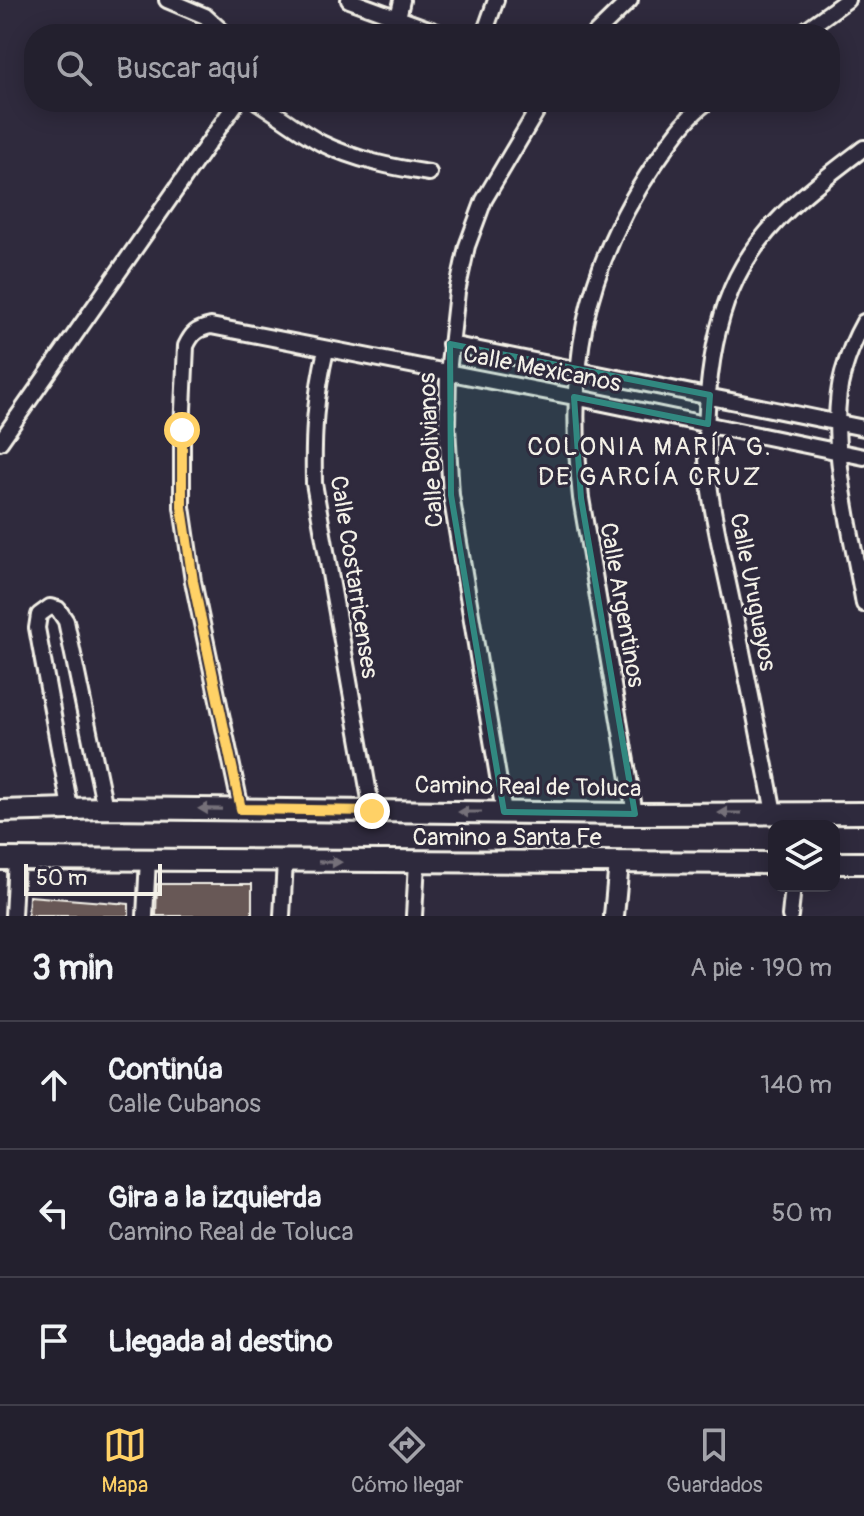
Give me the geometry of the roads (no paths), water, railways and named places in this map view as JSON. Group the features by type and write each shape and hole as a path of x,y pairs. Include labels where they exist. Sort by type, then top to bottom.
{"main road":[{"name":"Camino Real de Toluca","path":"0,811 105,808 635,814 864,813"},
{"name":"Camino a Santa Fe","path":"8,859 768,863"},
{"path":"840,863 864,863"}],"street":[{"path":"167,0 205,16 214,24"},
{"path":"349,0 414,24"},
{"path":"398,18 402,0"},
{"path":"488,24 496,0"},
{"path":"605,24 630,0"},
{"path":"814,24 847,0"},
{"path":"3,432 230,112"},
{"path":"274,112 320,142 353,157 429,173"},
{"name":"Calle Bolivianos","path":"504,812 451,495 448,373 467,246 480,211 536,112"},
{"name":"Calle Argentinos","path":"635,814 581,498 574,397 584,321 598,271 620,222 646,176 675,135 697,112"},
{"name":"Calle Uruguayos","path":"774,813 710,491 708,424 715,350 724,309 743,267 768,229 800,197 864,148"},
{"path":"864,322 842,375 837,422 839,452 864,604"},
{"name":"Calle Mexicanos","path":"241,809 193,581 182,507 186,346 191,335 200,328 211,326 864,457"},
{"path":"450,344 864,428"},
{"name":"Calle Costarricenses","path":"326,350 316,391 312,434 314,483 372,811"},
{"path":"70,808 37,621 43,610 50,607 58,609 66,621 105,808"},
{"path":"8,859 13,916"},
{"path":"145,916 148,859"},
{"path":"282,916 285,861"},
{"path":"414,916 417,862"},
{"path":"614,916 619,863"},
{"path":"790,916 792,892"}],"district":[{"name":"COLONIA MARÍA G. DE GARCÍA CRUZ","path":"650,462"}]}
